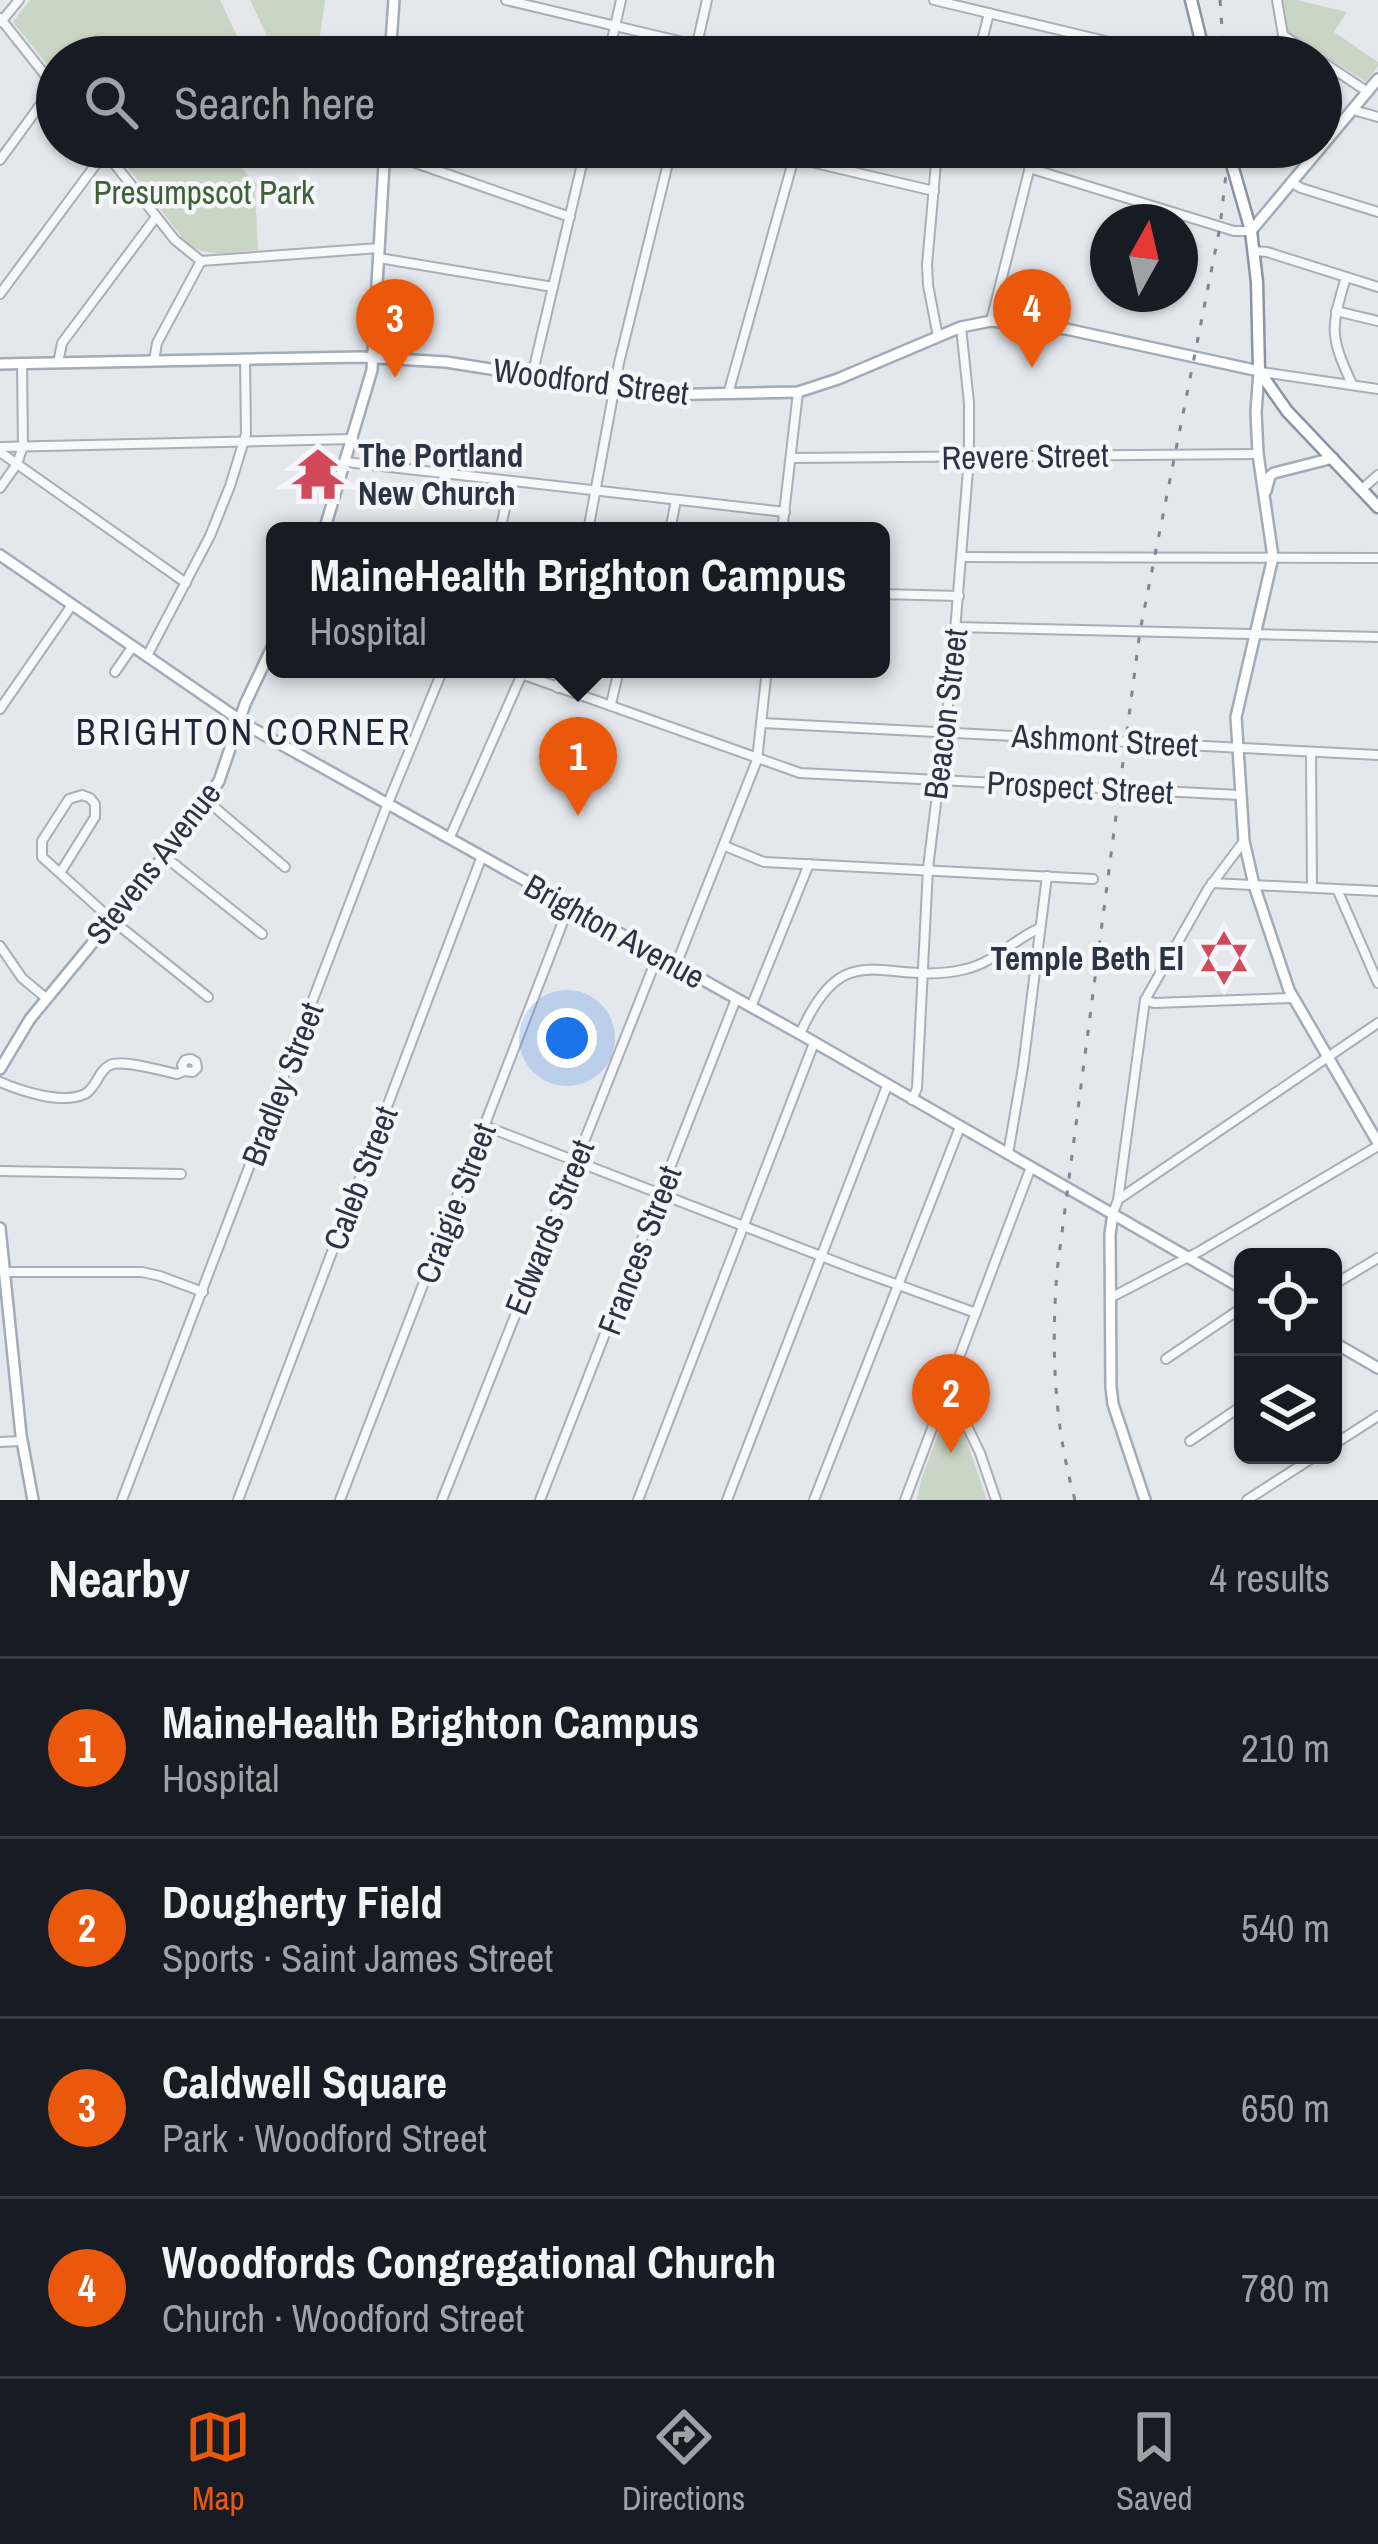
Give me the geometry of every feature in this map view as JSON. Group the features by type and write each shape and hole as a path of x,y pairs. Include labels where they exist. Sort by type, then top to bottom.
{"highway":[{"path":"1191,0 1200,36"},
{"path":"1233,168 1254,251 1259,371 1287,411 1378,507"}],"main road":[{"path":"391,36 394,0"},
{"path":"1342,123 1378,79"},
{"path":"327,522 373,357 383,168"},
{"path":"1251,231 1303,168"},
{"name":"Woodford Street","path":"0,364 373,357 446,362 655,395 798,392 961,327 991,321 1083,332 1259,371"},
{"path":"1259,371 1259,459 1273,556 1239,699 1237,748 1244,841 1283,977 1378,1144"},
{"path":"1265,496 1274,472 1334,458"},
{"name":"Brighton Avenue","path":"2,560 239,720 1234,1283"},
{"name":"Stevens Avenue","path":"0,1069 3,1055 46,998 164,856 219,781 266,660"},
{"path":"1113,1213 1113,1404 1145,1500"},
{"path":"0,1228 6,1345 33,1500"},
{"path":"1342,1347 1378,1368"}],"street":[{"path":"19,0 1,20 36,63"},
{"path":"613,36 621,0"},
{"path":"699,36 707,0"},
{"path":"934,0 975,5 989,13 1085,36"},
{"path":"1277,0 1284,36"},
{"path":"512,1 656,36"},
{"path":"983,36 989,13"},
{"path":"1342,75 1368,92"},
{"path":"1353,110 1378,117"},
{"path":"0,160 36,114"},
{"path":"0,294 90,168"},
{"path":"118,168 183,250 201,261 379,253 553,287"},
{"path":"434,168 569,217"},
{"path":"532,376 581,168"},
{"path":"590,522 614,389 667,168"},
{"path":"728,394 791,168"},
{"path":"838,168 934,190"},
{"path":"937,168 928,285 938,337"},
{"path":"991,321 1029,168 1234,231 1251,231"},
{"path":"1291,182 1378,212"},
{"path":"58,363 62,343 156,217"},
{"path":"1254,251 1378,287"},
{"path":"154,361 157,343 201,261"},
{"path":"1346,277 1333,337 1352,386"},
{"path":"1336,311 1378,320"},
{"name":"Beacon Street","path":"912,1100 917,1088 934,798 956,627 970,457 961,327"},
{"path":"147,656 220,514 245,440 245,359"},
{"path":"0,488 23,446 22,364"},
{"name":"Woodford Street","path":"1259,371 1378,389"},
{"path":"783,522 798,392"},
{"path":"0,449 352,439"},
{"path":"0,449 186,583"},
{"name":"Revere Street","path":"792,458 1259,459"},
{"path":"1259,459 1274,472"},
{"path":"346,462 784,512"},
{"path":"1362,489 1378,475"},
{"path":"502,522 511,482"},
{"path":"672,522 676,500"},
{"path":"963,556 1378,558"},
{"path":"890,594 959,596"},
{"path":"0,710 71,605"},
{"path":"956,627 1378,637"},
{"path":"115,672 133,646"},
{"name":"Bradley Street","path":"122,1500 439,678"},
{"path":"450,837 520,678"},
{"name":"Prospect Street","path":"532,678 800,773 1240,795"},
{"path":"558,688 560,678"},
{"path":"610,704 616,678"},
{"path":"676,965 757,760 766,678"},
{"name":"Ashmont Street","path":"761,723 1378,755"},
{"path":"1311,752 1312,887"},
{"path":"60,873 96,814 94,802 85,795 69,799 41,844 42,857 112,920 208,997"},
{"path":"206,800 285,867"},
{"path":"1113,1213 1145,1000 1212,883 1244,841"},
{"path":"725,846 764,862 1093,879"},
{"path":"164,856 262,934"},
{"name":"Caleb Street","path":"238,1500 482,856"},
{"path":"751,1007 810,863"},
{"path":"1008,1154 1047,876"},
{"path":"1212,883 1378,891"},
{"path":"1337,889 1378,983"},
{"name":"Craigie Street","path":"340,1500 569,906"},
{"path":"800,1034 823,991 845,975 974,966 1040,928"},
{"path":"0,946 22,978 46,998"},
{"name":"Edwards Street","path":"442,1500 658,955"},
{"path":"1145,1000 1293,998"},
{"name":"Frances Street","path":"540,1500 736,999"},
{"path":"1118,1200 1378,1023"},
{"path":"638,1500 814,1043"},
{"path":"0,1082 30,1094 71,1096 89,1091 104,1070 116,1063 177,1074 184,1071"},
{"path":"727,1500 887,1086"},
{"path":"484,1126 976,1312"},
{"path":"814,1500 961,1127"},
{"path":"1110,1298 1189,1257 1378,1144"},
{"path":"905,1500 1031,1167"},
{"path":"0,1171 181,1174"},
{"path":"1342,1280 1378,1258"},
{"path":"4,1272 142,1273 203,1292"},
{"path":"1166,1359 1234,1312"},
{"path":"940,1406 967,1426 996,1500"},
{"path":"1190,1441 1234,1411"},
{"path":"1342,1439 1378,1416"},
{"path":"0,1442 22,1441"},
{"path":"1246,1500 1303,1464"}],"green space":[{"path":"30,0 220,0 237,36 36,36 36,51 13,22"},
{"path":"250,0 325,0 320,36 267,36"},
{"path":"1283,0 1347,12 1334,32 1340,36 1288,33"},
{"path":"1342,37 1378,62 1366,82 1342,67"},
{"name":"Presumpscot Park","path":"128,168 242,168 258,186 258,250 213,253 188,245"},
{"path":"946,1423 964,1433 987,1500 917,1500"}],"railway":[{"path":"1220,0 1223,36"},
{"path":"1075,1500 1056,1387 1057,1271 1140,631 1220,227 1227,168"}],"place":[{"name":"Woodfords Congregational Church","path":"1032,368"},
{"name":"Caldwell Square","path":"395,378"},
{"name":"The Portland New Church","path":"318,474"},
{"name":"MaineHealth Brighton Campus","path":"578,816"},
{"name":"Temple Beth El","path":"1224,958"},
{"name":"Dougherty Field","path":"951,1453"}],"district":[{"name":"BRIGHTON CORNER","path":"244,732"}]}
